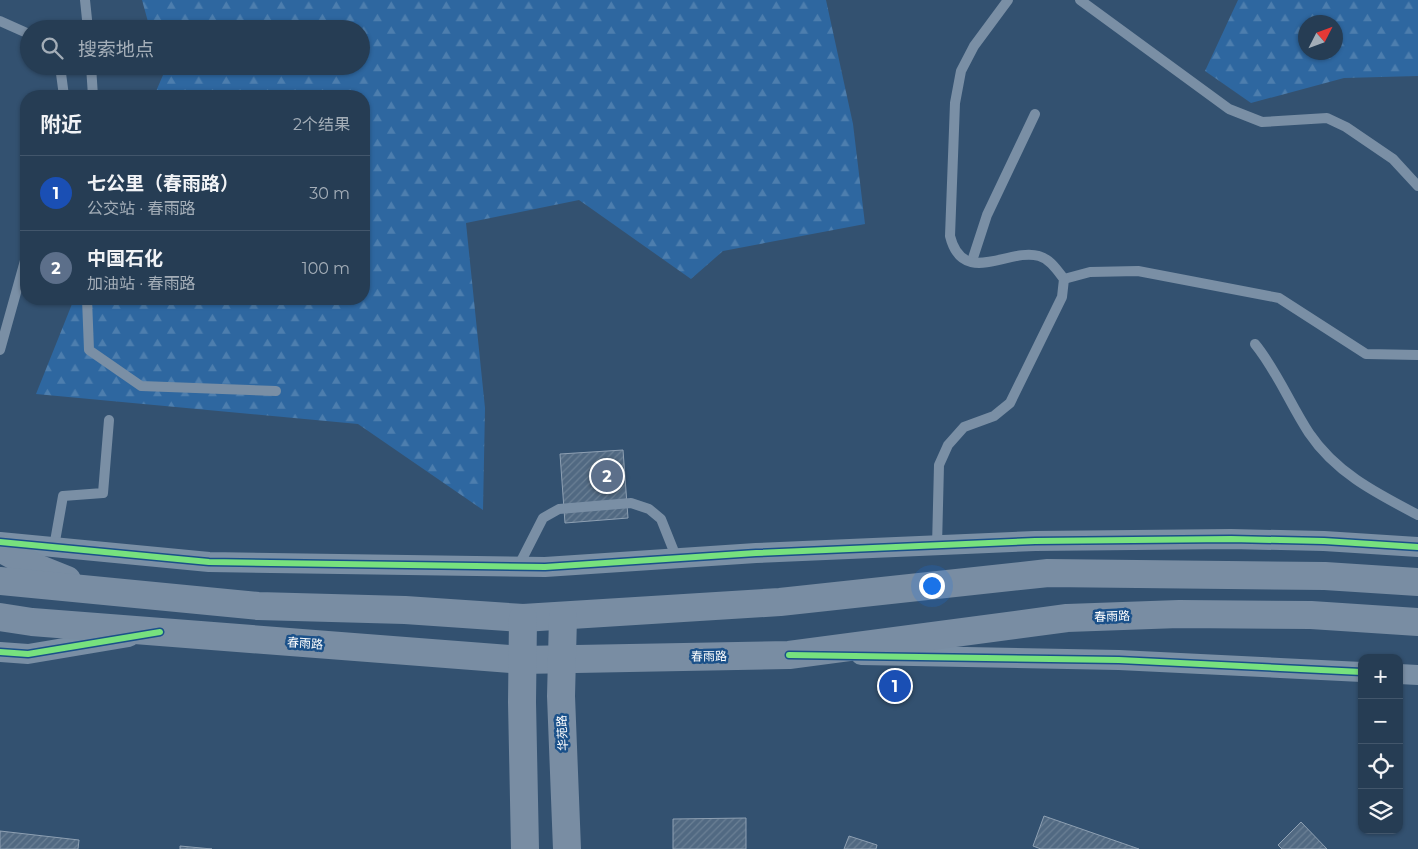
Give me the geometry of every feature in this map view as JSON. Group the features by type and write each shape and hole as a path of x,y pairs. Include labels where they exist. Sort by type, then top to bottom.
{"main road":[{"path":"2,549 46,546"},
{"path":"2,549 37,568 90,589"},
{"path":"0,581 258,606 405,610 523,618 780,602 1048,573 1325,576 1418,582"},
{"name":"春雨路","path":"0,617 160,632 522,660 789,655 1067,618 1179,614 1310,615 1418,622"},
{"name":"华苑路","path":"563,617 561,696 567,849"},
{"path":"523,618 525,849"}],"street":[{"path":"46,546 209,562 518,567 1035,541 1231,539 1418,547"},
{"path":"0,652 28,654 160,632"},
{"path":"789,655 1119,660 1358,672"},
{"path":"1403,674 1418,675"}],"lane":[{"path":"85,0 87,20"},
{"path":"937,546 939,465 948,445 964,427 994,416 1010,403 1062,297 1064,279 1050,261 1028,254 994,262 972,261 959,256 953,247 950,236 955,104 961,71 974,46 1008,0"},
{"path":"1080,0 1228,109 1262,122 1327,118 1346,127 1393,159 1418,186"},
{"path":"0,21 20,30"},
{"path":"61,75 63,90"},
{"path":"92,75 93,90"},
{"path":"972,261 987,215 1035,114"},
{"path":"1064,279 1090,272 1138,271 1279,298 1366,354 1418,355"},
{"path":"0,350 20,278"},
{"path":"87,305 89,350 141,386 276,391"},
{"path":"1255,344 1265,356 1309,433 1335,465 1368,490 1418,515"},
{"path":"46,546 64,496 103,493 109,420"},
{"path":"518,567 543,518 558,509 631,503 649,509 662,519 677,559"}],"green space":[{"path":"142,0 826,0 853,124 865,224 723,251 691,279 579,200 466,223 485,408 483,510 358,424 36,394 72,305 370,305 370,90 157,90 163,75 370,75 370,20 148,20"},
{"path":"1238,0 1418,0 1418,76 1344,78 1251,103 1205,71"}],"building":[{"path":"623,450 628,518 565,523 560,454"},
{"path":"1044,816 1139,849 1041,849 1033,846"},
{"path":"746,818 746,849 673,849 673,819"},
{"path":"1301,822 1327,849 1282,849 1278,845"},
{"path":"0,831 79,840 78,849 0,849"},
{"path":"849,836 877,845 876,849 844,849"},
{"path":"180,846 212,849 180,849"}],"cycle path":[{"path":"0,542 209,562 545,567 756,553 1035,541 1231,539 1324,541 1418,547"},
{"path":"0,652 28,654 160,632"},
{"path":"789,655 1119,660 1358,672"}],"place":[{"name":"中国石化","path":"607,476"},
{"name":"七公里（春雨路）","path":"895,686"}]}
